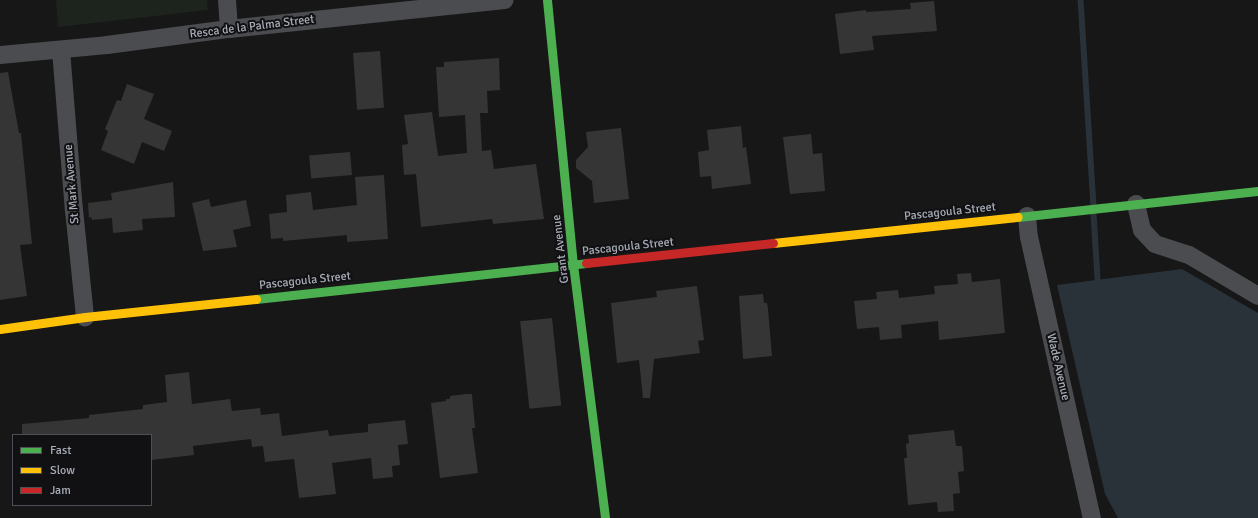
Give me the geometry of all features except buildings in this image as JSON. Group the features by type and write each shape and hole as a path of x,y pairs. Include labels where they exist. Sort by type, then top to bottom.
{"street":[{"path":"227,0 229,29"},
{"name":"Resca de la Palma Street","path":"0,55 62,50 229,29 504,0"},
{"name":"Grant Avenue","path":"547,0 573,264 605,518"},
{"name":"St Mark Avenue","path":"62,50 74,210 85,317"},
{"name":"Pascagoula Street","path":"0,328 85,317 1258,191"},
{"path":"1136,204 1142,230 1155,244 1190,255 1258,296"},
{"name":"Wade Avenue","path":"1027,216 1029,237 1092,518"}],"shaded area":[{"path":"56,0 207,0 208,10 58,27"},
{"path":"1182,269 1258,313 1258,518 1118,518 1105,494 1057,285"}],"waterway":[{"path":"1081,0 1094,205"},
{"path":"1094,214 1098,280"}],"traffic: fast":[{"path":"547,0 573,264 605,518"},
{"path":"1018,217 1258,191"},
{"path":"256,299 586,263"}],"traffic: slow":[{"path":"773,243 1018,217"},
{"path":"0,329 85,317 256,299"}],"traffic: jam":[{"path":"586,263 773,243"}]}
